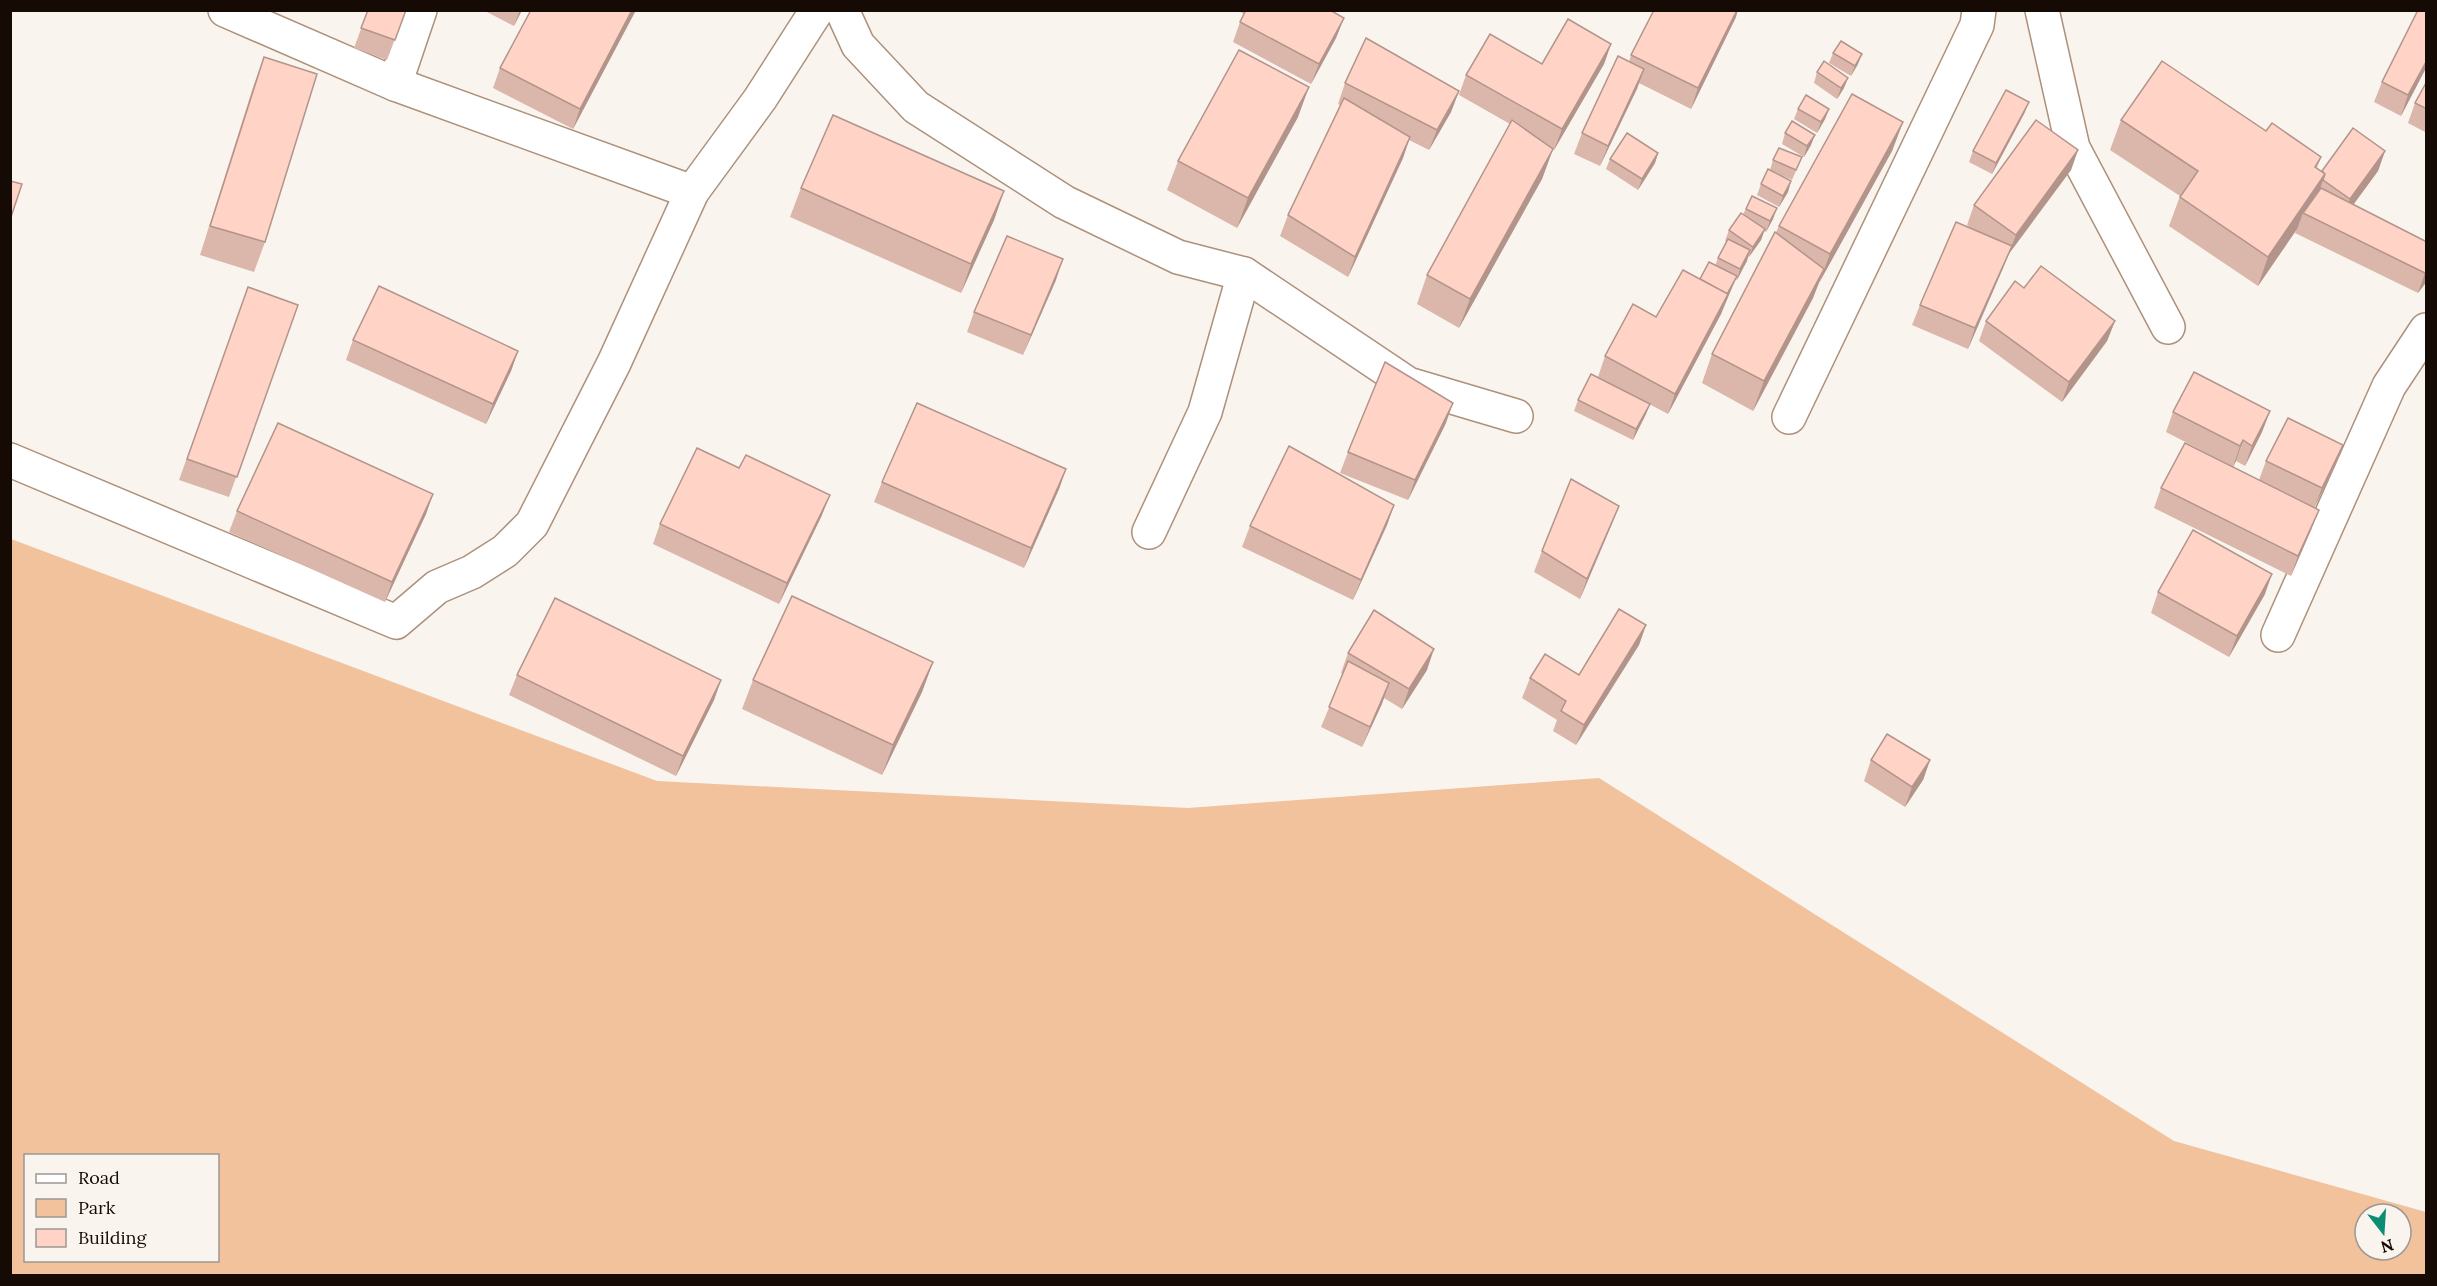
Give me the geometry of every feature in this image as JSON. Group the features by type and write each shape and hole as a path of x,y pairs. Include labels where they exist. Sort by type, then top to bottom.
{"street":[{"path":"225,10 395,84 693,192"},
{"path":"395,84 420,10"},
{"path":"10,460 396,622 437,587 472,572 505,551 532,524 614,363 693,192 760,99 817,10"},
{"path":"842,10 858,45 916,107 1064,202 1178,257 1244,274 1408,384 1516,416"},
{"path":"1789,417 1977,25 1979,10"},
{"path":"2042,10 2073,148 2168,327"},
{"path":"1149,532 1205,412 1244,274"},
{"path":"2278,635 2389,386 2427,330"}],"green space":[{"path":"11,539 657,781 1188,808 1599,778 2174,1141 2391,1202 2353,1202 2353,1262 2413,1262 2413,1208 2426,1212 2426,1275 11,1275"}],"building":[{"path":"368,10 406,10 395,40 361,28"},
{"path":"531,10 632,10 580,109 500,68"},
{"path":"1246,10 1330,10 1344,18 1319,64 1240,22"},
{"path":"1654,10 1737,10 1698,88 1631,55"},
{"path":"2418,10 2427,10 2427,60 2408,95 2382,82"},
{"path":"1568,19 1611,44 1562,129 1466,75 1490,34 1542,64"},
{"path":"1366,38 1459,91 1437,130 1345,83"},
{"path":"1841,41 1862,54 1855,66 1833,53"},
{"path":"1239,50 1309,87 1248,198 1178,161"},
{"path":"1618,56 1644,69 1608,146 1582,133"},
{"path":"264,57 317,74 265,242 210,226"},
{"path":"1824,61 1848,78 1841,88 1817,72"},
{"path":"2162,61 2266,131 2272,123 2321,157 2315,167 2325,174 2268,257 2180,197 2198,171 2121,120"},
{"path":"2427,81 2427,109 2415,103"},
{"path":"2006,90 2029,102 1996,163 1973,151"},
{"path":"1852,94 1903,122 1830,254 1779,226"},
{"path":"1806,95 1829,109 1821,122 1798,109"},
{"path":"1344,98 1410,137 1355,257 1288,215"},
{"path":"833,115 1004,191 971,264 801,188"},
{"path":"1512,120 1553,149 1470,299 1427,275"},
{"path":"2036,120 2078,150 2016,235 1974,205"},
{"path":"1792,121 1815,135 1807,146 1785,133"},
{"path":"2353,128 2385,151 2350,199 2323,180 2325,174 2322,171"},
{"path":"1627,133 1658,153 1642,179 1610,159"},
{"path":"1779,148 1802,157 1796,170 1773,160"},
{"path":"1768,169 1791,181 1783,196 1761,184"},
{"path":"10,181 22,184 10,220"},
{"path":"2321,188 2427,242 2427,271 2425,273 2303,213"},
{"path":"1752,196 1777,208 1770,221 1746,209"},
{"path":"1741,213 1765,229 1753,247 1729,230"},
{"path":"1956,222 2012,246 1975,328 1920,305"},
{"path":"1775,232 1824,269 1764,381 1712,354"},
{"path":"1007,236 1063,259 1031,335 974,312"},
{"path":"1728,239 1750,250 1740,269 1718,258"},
{"path":"1709,262 1737,276 1727,294 1700,279"},
{"path":"2041,266 2115,321 2069,382 1986,321 2015,281 2024,288"},
{"path":"1683,270 1728,294 1675,394 1605,356 1633,304 1656,317"},
{"path":"379,286 518,351 493,404 353,340"},
{"path":"248,287 298,305 237,477 187,459"},
{"path":"1385,362 1453,403 1415,480 1348,452"},
{"path":"2194,372 2270,411 2252,446 2243,440 2240,446 2173,412"},
{"path":"1591,374 1650,404 1636,429 1578,400"},
{"path":"917,403 1066,469 1031,548 882,482"},
{"path":"2288,418 2343,445 2322,488 2266,461"},
{"path":"278,423 433,494 392,582 237,511"},
{"path":"2185,443 2319,510 2298,556 2161,488"},
{"path":"1289,446 1394,505 1361,580 1250,526"},
{"path":"697,448 739,468 746,455 830,495 787,583 660,524"},
{"path":"1571,479 1619,506 1587,579 1542,551"},
{"path":"2193,530 2272,574 2237,636 2158,592"},
{"path":"792,596 933,662 893,745 753,680"},
{"path":"555,598 721,680 683,756 517,675"},
{"path":"1619,609 1646,625 1584,725 1561,711 1566,701 1530,678 1545,654 1579,675"},
{"path":"1374,610 1434,649 1409,689 1348,653"},
{"path":"1348,661 1389,683 1370,727 1329,707"},
{"path":"1887,734 1930,760 1912,787 1871,760"}]}
